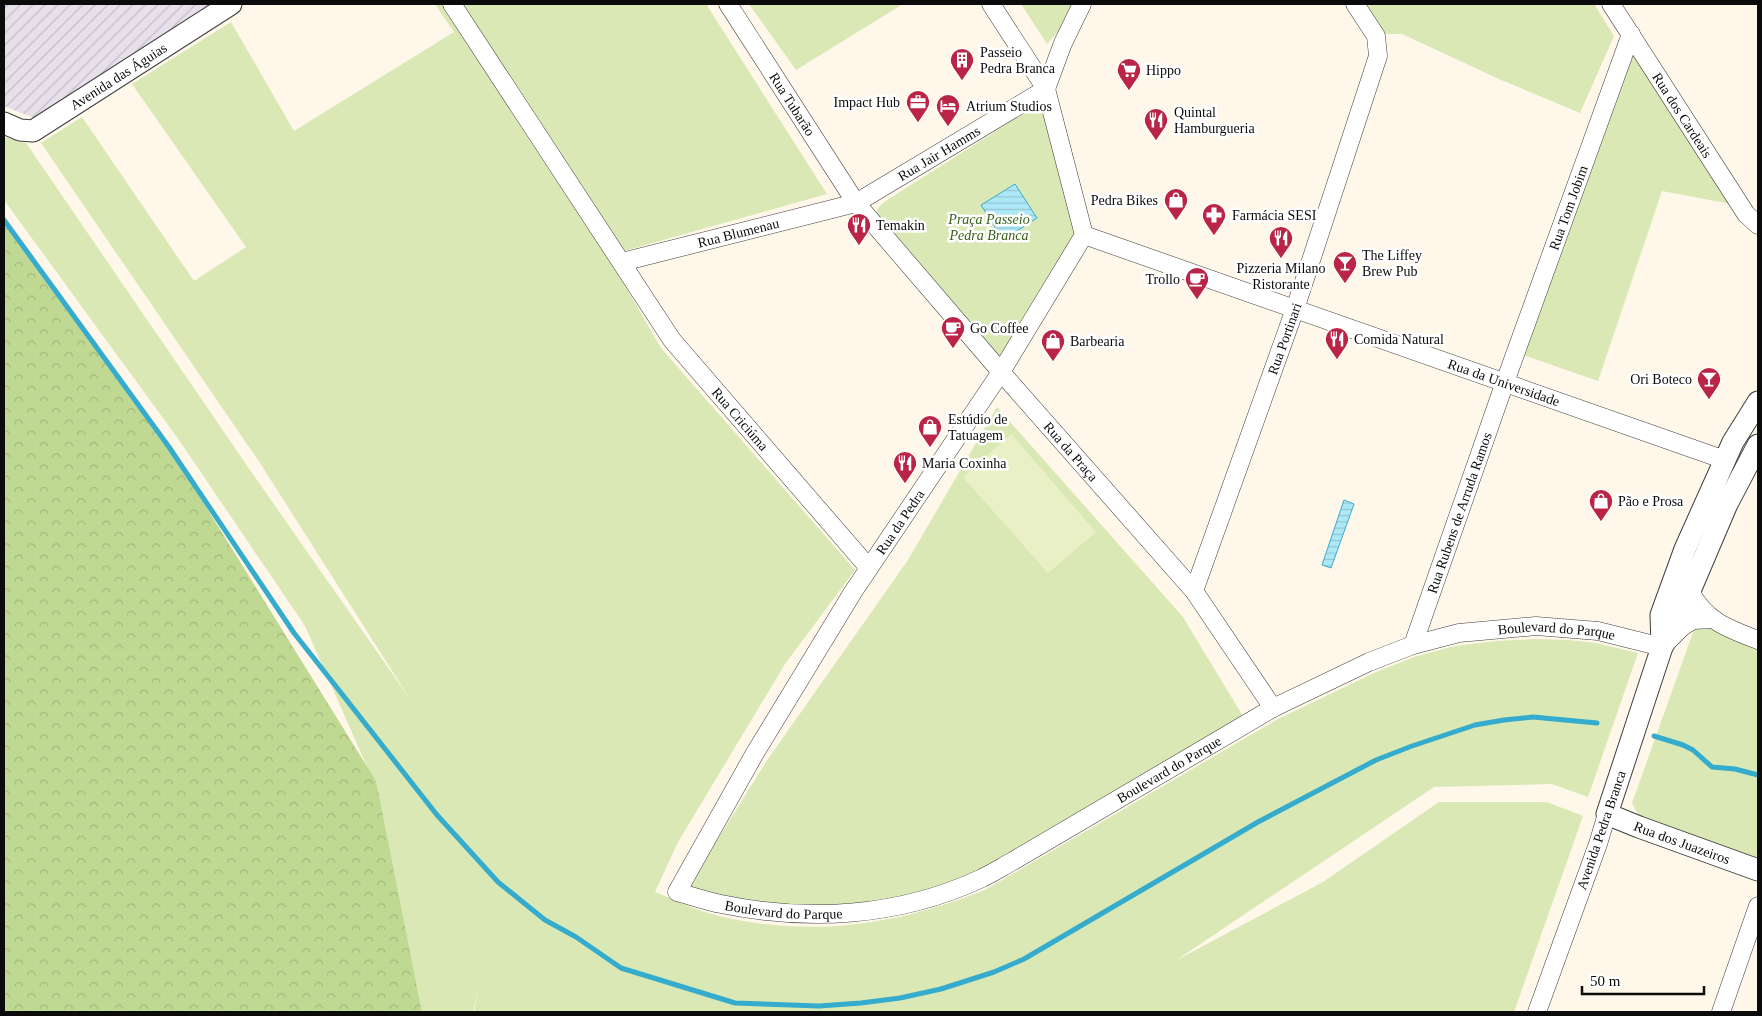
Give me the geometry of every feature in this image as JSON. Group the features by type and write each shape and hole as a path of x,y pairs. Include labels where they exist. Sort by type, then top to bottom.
{"street":[{"name":"Avenida das Águias","path":"4,123 20,130 33,132 231,4"},
{"name":"Rua Criciúma","path":"452,4 672,340 869,568"},
{"name":"Rua Tubarão","path":"728,4 856,203"},
{"path":"991,4 1046,89 1084,235"},
{"path":"1046,89 1063,43 1082,4"},
{"name":"Rua Portinari","path":"1194,591 1295,309 1378,56 1376,36 1355,4"},
{"name":"Rua dos Cardeais","path":"1611,4 1746,214 1758,225"},
{"name":"Rua Tom Jobim","path":"1505,382 1631,34"},
{"name":"Rua Jair Hamms","path":"856,203 1046,89"},
{"name":"Rua Blumenau","path":"622,262 856,203"},
{"name":"Rua da Praça","path":"856,203 1001,372 1194,591 1273,708"},
{"name":"Rua da Universidade","path":"1084,235 1725,460"},
{"name":"Rua da Pedra","path":"677,892 755,753 853,592 1001,372 1084,235"},
{"name":"Rua Rubens de Arruda Ramos","path":"1413,645 1505,382"},
{"name":"Avenida Pedra Branca","path":"1662,647 1661,615 1685,549 1733,442 1758,402"},
{"name":"Avenida Pedra Branca","path":"1537,1012 1598,844 1662,647 1678,619 1727,504 1758,445"},
{"path":"1690,591 1696,604 1713,619 1727,629 1758,640"},
{"path":"1662,647 1682,627 1693,620 1713,619"},
{"name":"Boulevard do Parque","path":"677,892 720,904 812,915 840,915 871,911 928,898 980,879 1013,861 1273,708 1369,662 1413,645 1459,633 1536,626 1598,631 1662,647"},
{"name":"Rua dos Juazeiros","path":"1607,814 1758,870"},
{"path":"1721,1012 1758,906"}],"shaded area":[{"path":"4,4 214,4 34,118 4,106"}],"green space":[{"path":"435,4 706,4 827,194 624,251 609,258 661,348 855,570 785,664 678,842 655,892 711,914 754,923 787,926 821,927 854,924 919,912 985,890 1278,719 1374,673 1417,656 1455,646 1536,639 1596,643 1638,653 1588,797 1552,784 1434,787 1175,961 1323,882 1439,802 1547,802 1583,816 1514,1012 474,1012 479,985 473,1012 422,1012 376,787 305,626 179,440 4,200 4,137 26,143 250,470 410,699 260,463 41,143 82,117 194,281 246,247 132,84 231,22 294,131 454,32"},
{"path":"749,4 903,4 796,70"},
{"path":"1021,4 1077,4 1066,23 1047,44"},
{"path":"1357,4 1594,4 1614,36 1580,113 1499,79 1402,34 1377,34"},
{"path":"1633,50 1731,204 1662,191 1598,381 1523,355"},
{"name":"Praça Passeio Pedra Branca","path":"1043,105 1076,234 1002,362 878,219 877,209 884,202 1034,107"},
{"path":"4,217 169,447 376,781 422,1012 4,1012"},
{"path":"997,407 1183,617 1244,718 977,874 926,892 839,909 766,905 687,888 768,759 908,560"},
{"path":"1011,434 1096,532 1048,573 963,477"},
{"path":"1706,620 1758,645 1758,861 1640,818 1632,803 1696,624"}],"water":[{"path":"1015,184 1037,218 1003,240 981,205"},
{"path":"1344,500 1354,504 1331,568 1322,565"}],"waterway":[{"path":"4,220 169,447 294,633 437,815 498,882 545,920 576,937 621,968 735,1003 819,1006 900,998 941,989 994,972 1024,959 1258,822 1376,760 1475,725 1504,720 1533,717 1597,723"},
{"path":"1654,736 1693,750 1712,767 1735,769 1758,775"}],"place":[{"name":"Passeio Pedra Branca","path":"962,81"},
{"name":"Hippo","path":"1129,91"},
{"name":"Impact Hub","path":"918,123"},
{"name":"Atrium Studios","path":"948,127"},
{"name":"Quintal Hamburgueria","path":"1156,141"},
{"name":"Pedra Bikes","path":"1176,221"},
{"name":"Farmácia SESI","path":"1214,236"},
{"name":"Temakin","path":"859,246"},
{"name":"Pizzeria Milano Ristorante","path":"1281,259"},
{"name":"The Liffey Brew Pub","path":"1345,284"},
{"name":"Trollo","path":"1197,300"},
{"name":"Go Coffee","path":"953,349"},
{"name":"Comida Natural","path":"1337,360"},
{"name":"Barbearia","path":"1053,362"},
{"name":"Ori Boteco","path":"1709,400"},
{"name":"Estúdio de Tatuagem","path":"930,448"},
{"name":"Maria Coxinha","path":"905,484"},
{"name":"Pão e Prosa","path":"1601,522"}]}
